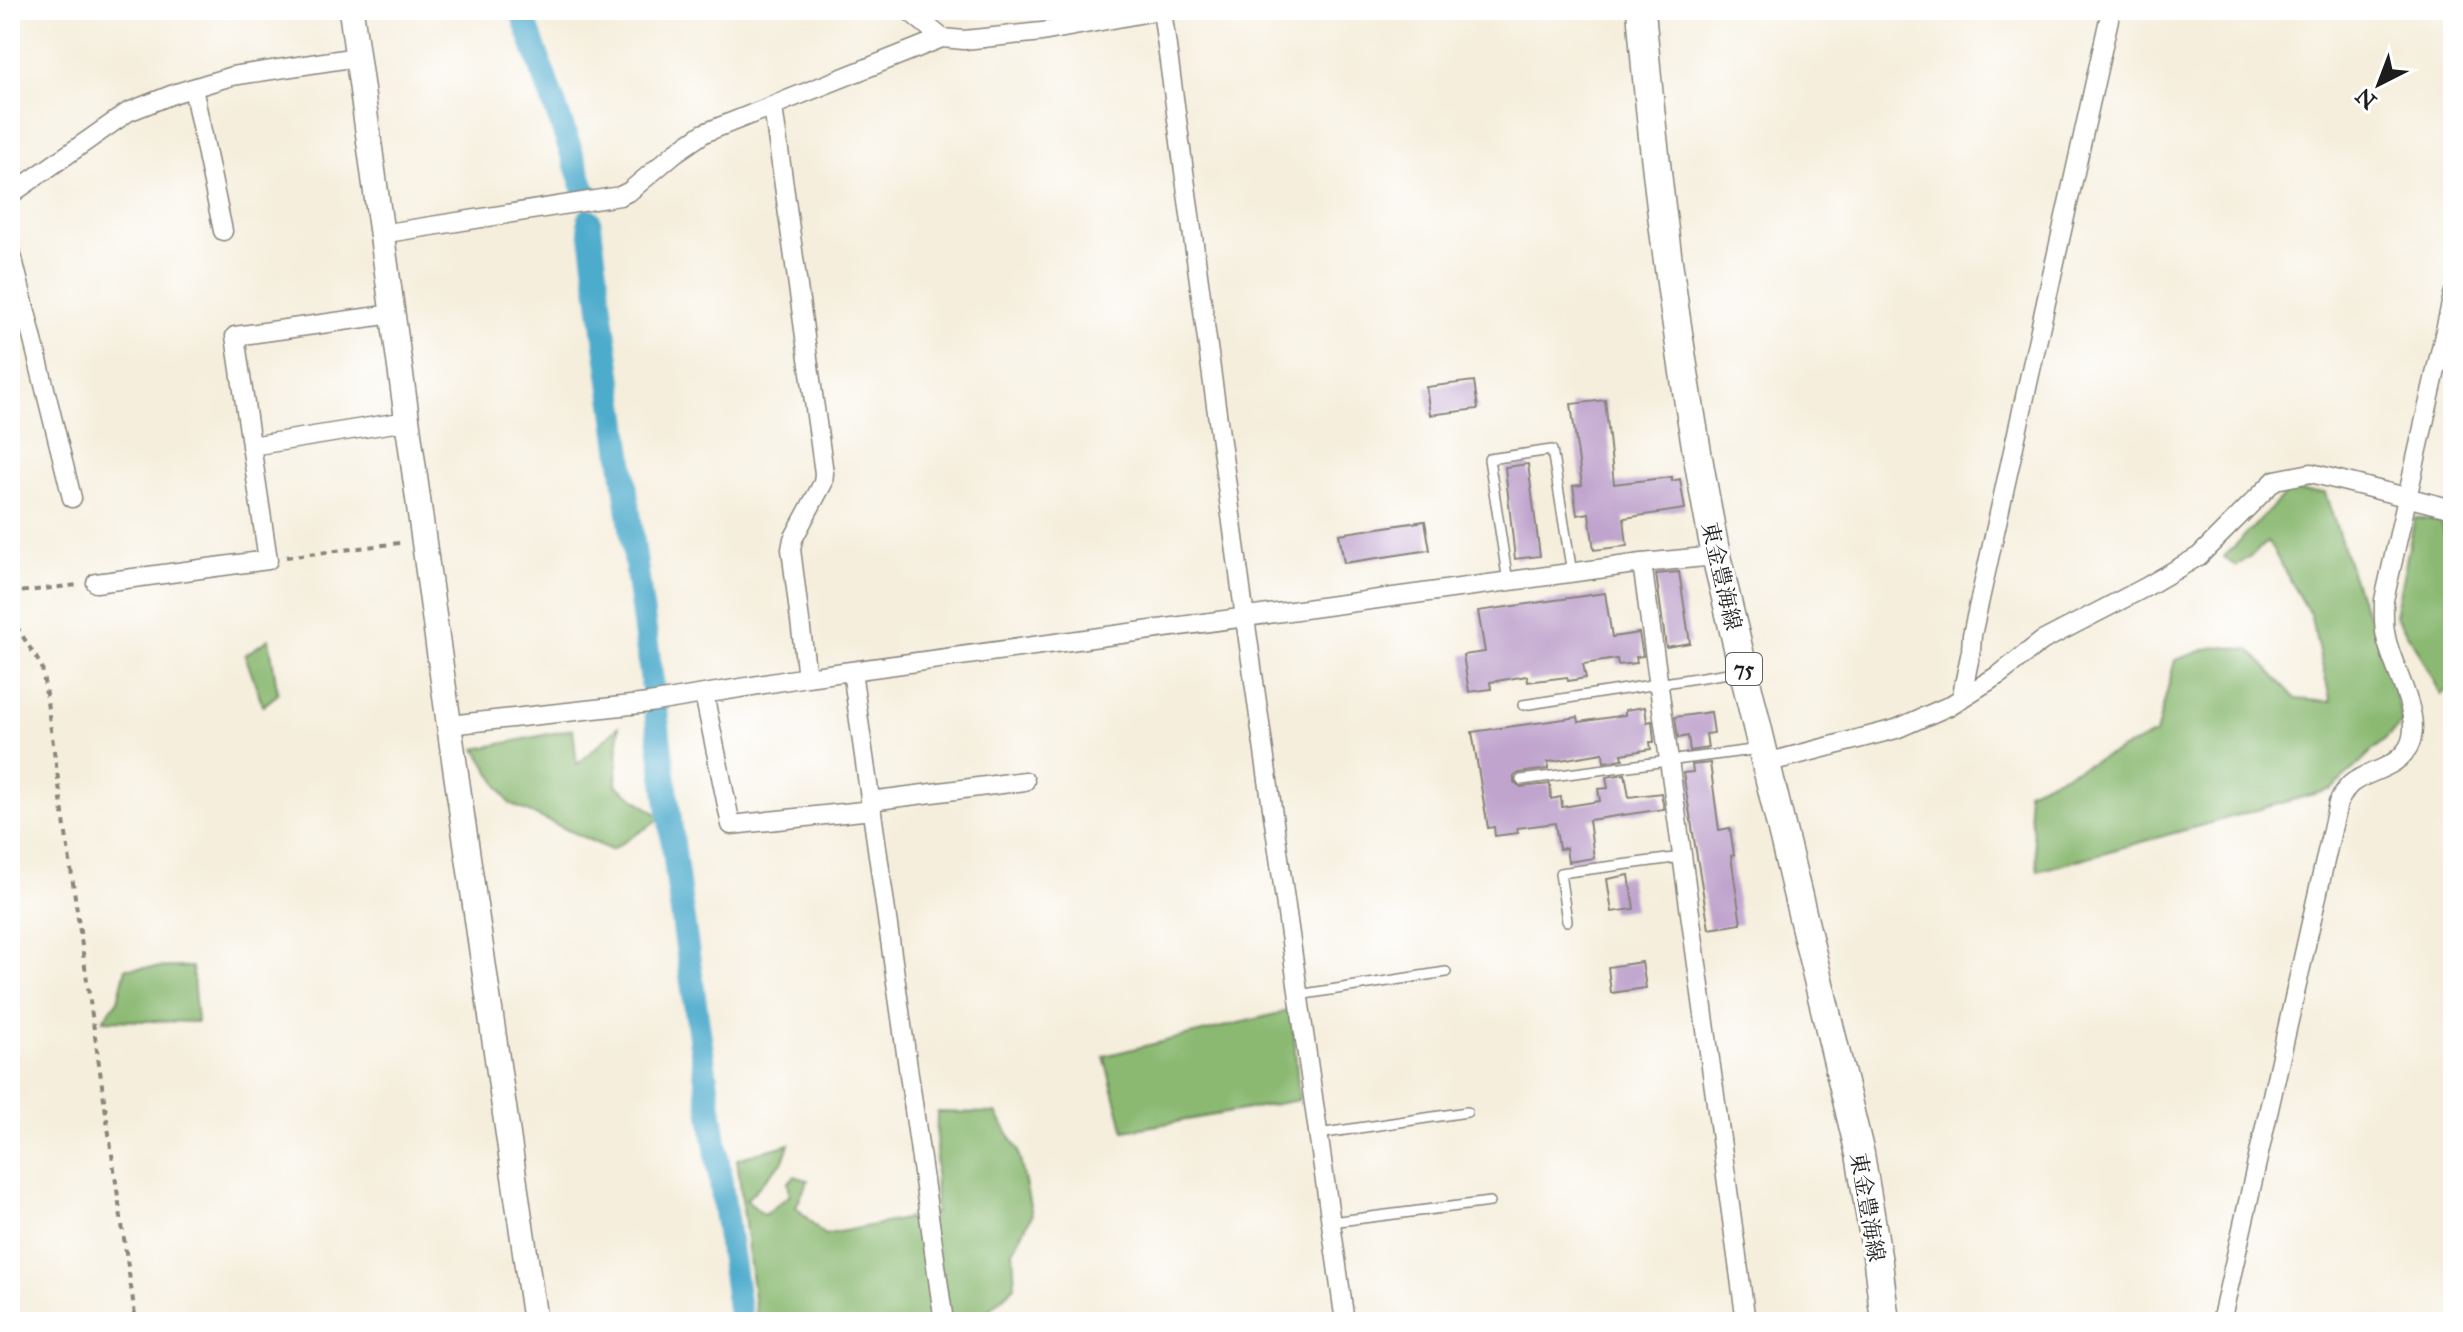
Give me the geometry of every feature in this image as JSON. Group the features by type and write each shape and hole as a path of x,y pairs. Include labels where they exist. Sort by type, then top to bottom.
{"main road":[{"name":"東金豊海線","path":"1641,10 1657,185 1676,329 1716,556 1860,1154 1885,1322"}],"street":[{"path":"351,10 535,1322"},
{"path":"908,10 942,38"},
{"path":"381,234 620,196 704,133 942,38 964,40 1042,32 1162,10 1345,1322"},
{"path":"1961,699 1972,635 2111,10"},
{"path":"10,195 128,112 232,76 357,57"},
{"path":"193,88 223,231"},
{"path":"773,107 824,473 823,483 793,539 791,549 807,677"},
{"path":"10,247 72,498"},
{"path":"2221,1322 2338,803 2350,784 2403,756 2414,741 2413,713 2386,636 2384,600 2453,295"},
{"path":"96,583 268,560 235,336 393,314"},
{"path":"251,446 407,421"},
{"path":"1764,756 1896,729 1961,699 2042,641 2199,556 2275,480 2311,473 2453,509"},
{"path":"449,725 649,703 807,677 1642,563 1716,556"},
{"path":"1642,563 1746,1322"},
{"path":"852,671 944,1322"},
{"path":"704,694 731,825 1025,781"}],"lane":[{"path":"1508,582 1489,459 1552,450 1572,573"},
{"path":"1523,705 1744,671"},
{"path":"1521,780 1669,761 1764,756"},
{"path":"1567,921 1560,873 1682,857"},
{"path":"1298,995 1446,972"},
{"path":"1318,1134 1467,1112"},
{"path":"1331,1222 1490,1202"}],"path":[{"path":"268,560 423,540"},
{"path":"10,593 96,583"},
{"path":"10,616 42,667 136,1322"}],"green space":[{"path":"2288,491 2325,493 2360,598 2381,641 2403,722 2332,789 2038,871 2027,791 2156,734 2175,660 2216,646 2250,650 2296,699 2331,702 2310,614 2268,542 2236,567 2224,557"},
{"path":"2415,518 2441,521 2453,566 2453,687 2441,694 2395,615"},
{"path":"269,639 278,694 263,706 245,655"},
{"path":"619,726 616,785 662,818 611,850 509,803 476,749 573,729 577,765"},
{"path":"192,967 197,1022 103,1020 118,1000 126,968"},
{"path":"1292,1010 1299,1100 1124,1131 1104,1056"},
{"path":"937,1112 996,1113 1018,1150 1032,1215 1013,1251 1015,1286 975,1322 757,1322 737,1159 789,1144 783,1161 746,1200 764,1215 790,1195 788,1182 795,1176 808,1180 796,1207 824,1235 935,1213"}],"building":[{"path":"1474,381 1478,409 1430,415 1426,387"},
{"path":"1605,400 1614,484 1672,477 1672,481 1680,479 1685,509 1624,518 1627,546 1594,550 1589,513 1577,515 1573,486 1582,485 1571,404"},
{"path":"1528,464 1540,556 1515,559 1505,467"},
{"path":"1425,521 1430,550 1344,563 1339,534"},
{"path":"1679,572 1690,643 1666,647 1656,574"},
{"path":"1605,593 1612,637 1639,633 1643,656 1636,657 1637,663 1618,665 1617,659 1583,664 1586,678 1528,682 1527,676 1490,682 1491,689 1469,692 1463,655 1485,652 1478,611"},
{"path":"1645,707 1647,722 1652,721 1654,742 1650,742 1651,749 1622,754 1623,759 1604,762 1603,753 1548,762 1548,769 1519,773 1514,776 1514,782 1521,787 1550,784 1551,799 1561,797 1562,807 1600,801 1598,789 1608,788 1606,777 1625,774 1629,797 1661,793 1664,809 1589,820 1594,858 1568,862 1566,848 1559,849 1555,823 1517,828 1518,833 1495,836 1494,827 1488,828 1472,732 1578,717 1579,722 1625,715 1625,710"},
{"path":"1711,712 1714,733 1706,734 1708,748 1690,751 1688,736 1678,738 1675,717"},
{"path":"1710,763 1719,830 1730,828 1741,924 1709,929 1683,773 1693,772 1692,765"},
{"path":"1629,875 1634,909 1612,912 1607,879"},
{"path":"1642,962 1646,988 1611,993 1608,967"}],"waterway":[{"path":"521,10 585,191"},
{"path":"589,220 653,689"},
{"path":"656,712 741,1322"}]}
